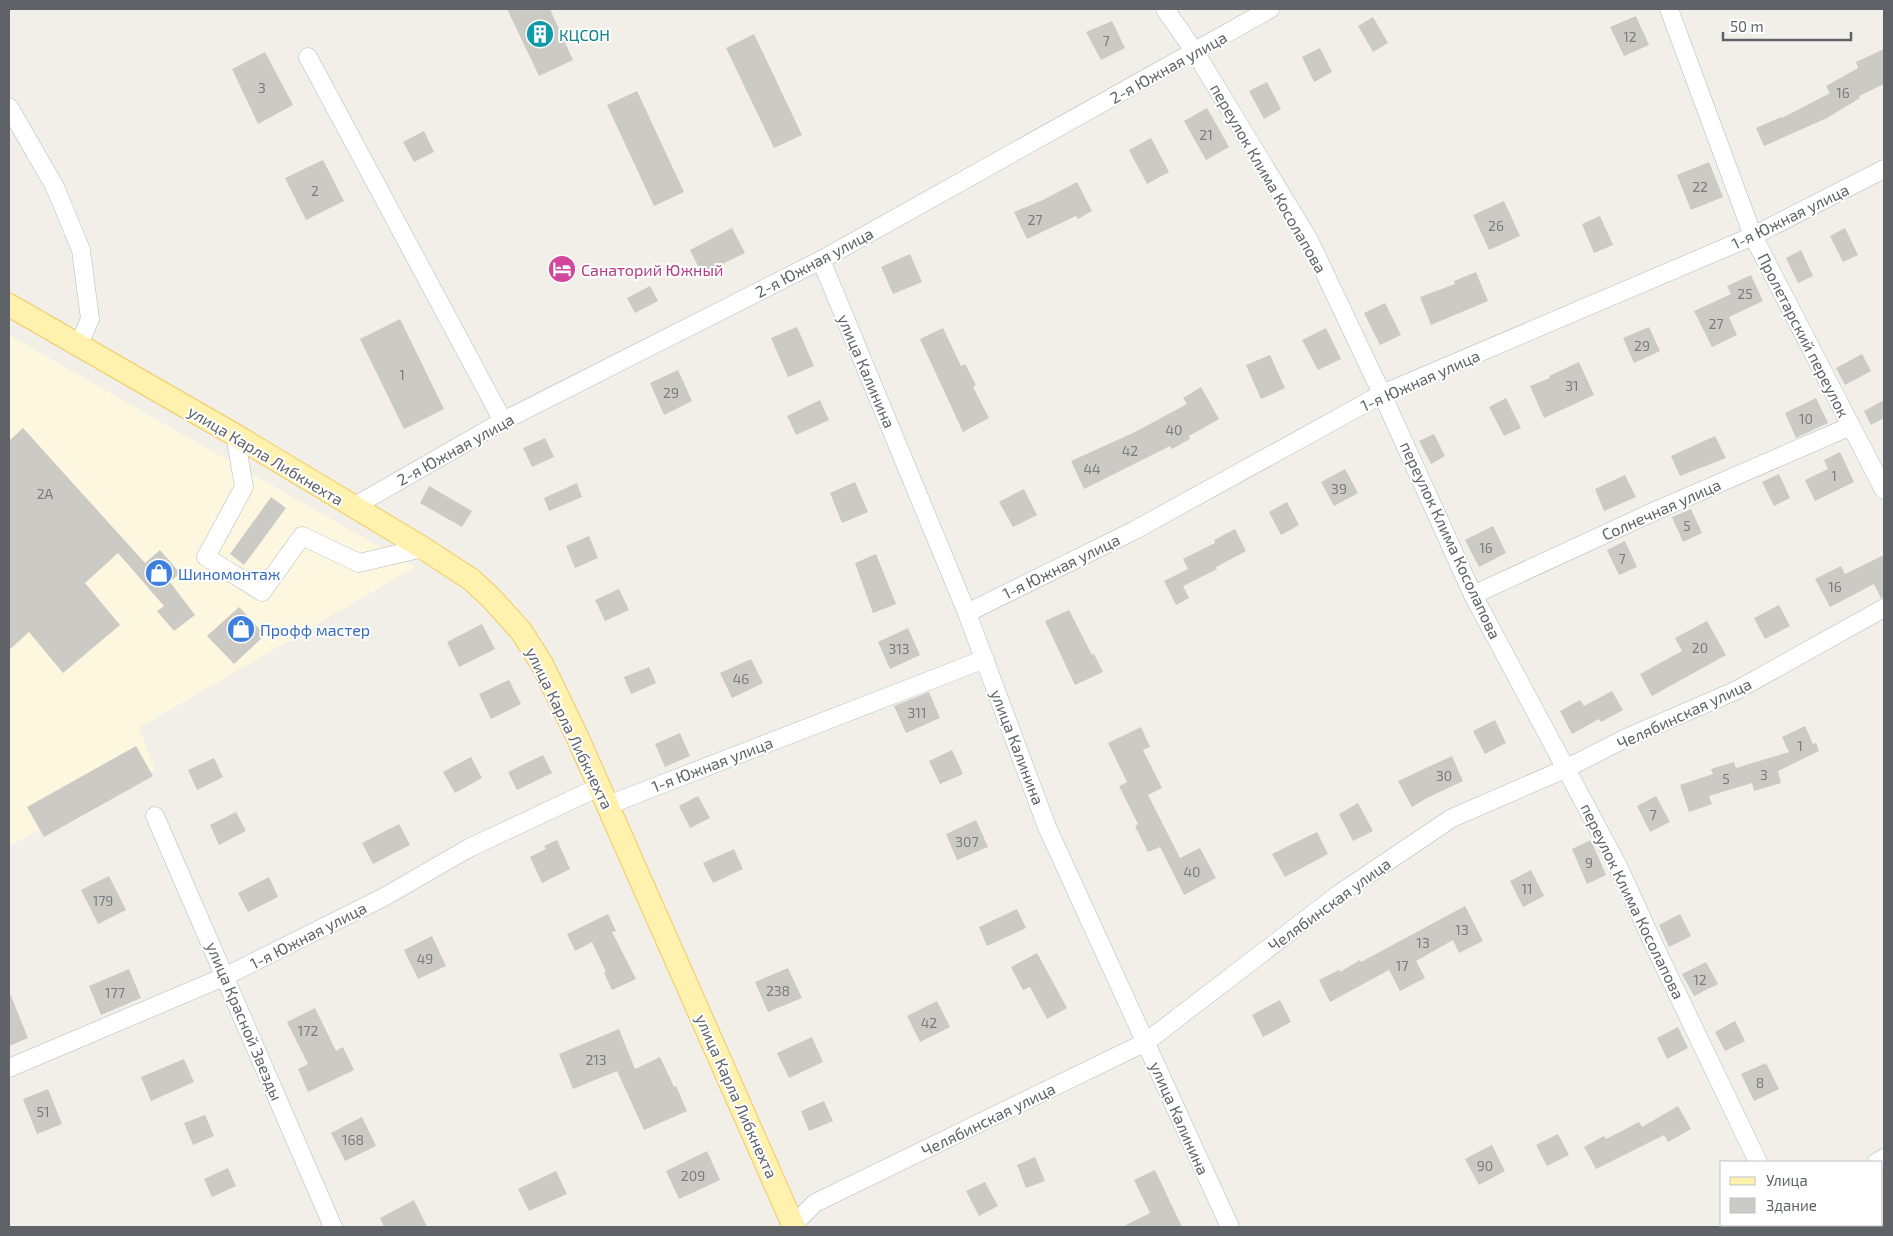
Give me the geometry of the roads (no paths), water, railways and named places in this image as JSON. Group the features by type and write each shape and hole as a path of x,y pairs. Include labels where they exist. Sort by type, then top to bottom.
{"main road":[{"name":"улица Карла Либкнехта","path":"9,305 235,435 423,548 472,580 521,631 542,664 604,796 793,1226"}],"street":[{"name":"переулок Клима Косолапова","path":"1165,9 1195,52 1309,240 1382,394 1473,595 1618,866 1758,1161"},
{"name":"2-я Южная улица","path":"353,507 503,421 821,260 1270,9"},
{"name":"Пролетарский переулок","path":"1670,9 1753,236 1884,490"},
{"path":"308,57 503,421"},
{"path":"9,109 55,187 81,250 90,319 78,344"},
{"name":"1-я Южная улица","path":"967,613 1135,530 1382,394 1753,236 1884,169"},
{"name":"улица Калинина","path":"821,260 967,613 1047,827 1230,1227"},
{"name":"Солнечная улица","path":"1473,595 1655,511 1851,426"},
{"path":"235,435 244,487 206,557 262,592 302,536 359,563 423,548"},
{"name":"Челябинская улица","path":"793,1226 816,1203 1146,1042 1339,894 1452,818 1567,768 1626,738 1737,690 1884,608"},
{"name":"1-я Южная улица","path":"9,1068 226,976 384,897 469,848 604,796 984,659"},
{"name":"улица Красной Звезды","path":"155,816 226,976 333,1227"}],"place":[{"name":"КЦСОН","path":"540,34"},
{"name":"Санаторий Южный","path":"562,269"},
{"name":"Шиномонтаж","path":"159,573"},
{"name":"Профф мастер","path":"241,629"}]}
